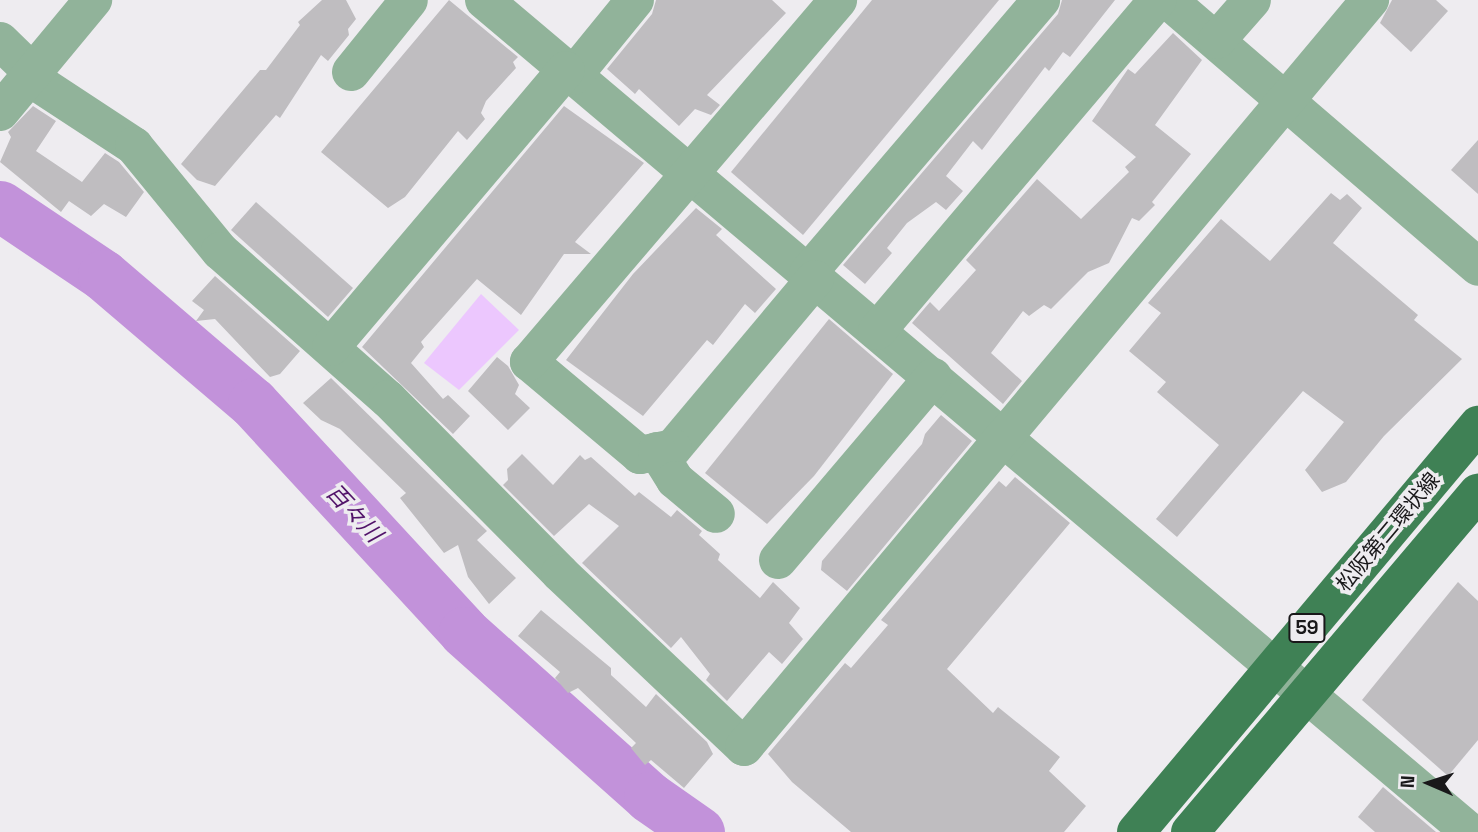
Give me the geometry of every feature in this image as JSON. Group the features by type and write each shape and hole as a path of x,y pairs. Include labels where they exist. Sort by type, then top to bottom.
{"main road":[{"name":"松阪第二環状線","path":"1136,832 1478,425"},
{"name":"松阪第二環状線","path":"1190,832 1478,493"}],"street":[{"path":"0,112 93,0"},
{"path":"351,72 410,0"},
{"path":"484,0 689,175 1005,436 1470,832"},
{"path":"838,0 529,362 640,455 673,448 811,276 1041,0"},
{"path":"877,331 1158,0"},
{"path":"1168,0 1478,267"},
{"path":"1217,40 1252,0"},
{"path":"0,41 30,75 134,146 220,251 331,347 705,714 744,747 1287,103 1370,0"},
{"path":"331,347 569,73 624,4"},
{"path":"778,560 933,377"},
{"path":"657,451 675,480 716,514"}],"shaded area":[{"path":"481,294 519,330 459,390 424,363"}],"building":[{"path":"322,0 346,0 356,19 348,29 349,35 328,61 321,55 280,118 276,115 215,186 197,180 181,164 260,70 266,70 300,25 298,22"},
{"path":"449,0 518,57 513,62 516,68 486,101 481,113 485,119 467,140 458,131 405,197 388,208 321,152"},
{"path":"656,0 772,0 786,13 707,95 720,105 711,115 695,109 679,126 639,89 635,94 607,69 652,14"},
{"path":"872,0 999,0 803,235 731,172"},
{"path":"1062,0 1115,0 1070,57 1063,52 1049,71 1045,67 982,150 973,141 946,176 963,191 946,210 936,202 907,223 887,248 892,253 865,284 843,265 1058,14"},
{"path":"1392,0 1436,0 1448,11 1411,52 1380,23"},
{"path":"1173,33 1202,60 1155,125 1191,154 1152,202 1155,205 1139,221 1132,218 1109,263 1088,272 1051,309 1044,305 1029,316 1023,311 991,353 1022,381 1003,404 912,323 930,302 939,311 976,270 966,260 1037,179 1081,219 1129,172 1125,167 1136,157 1092,121 1128,69 1135,74"},
{"path":"33,106 56,121 36,151 82,182 105,153 119,162 144,192 126,217 104,204 91,216 69,201 61,212 0,162 11,137 8,132"},
{"path":"564,106 644,163 575,242 591,254 564,254 521,315 477,279 421,342 424,347 411,363 443,399 448,395 470,416 453,434 362,347"},
{"path":"1478,140 1478,194 1451,170"},
{"path":"1331,193 1340,200 1347,194 1362,208 1333,243 1418,315 1414,320 1462,359 1384,436 1346,482 1322,492 1305,470 1344,422 1303,391 1177,537 1156,519 1219,445 1157,392 1166,382 1129,351 1161,313 1148,303 1221,219 1270,261"},
{"path":"256,202 353,288 328,317 231,230"},
{"path":"696,208 722,229 716,235 776,289 755,313 745,304 713,345 707,340 643,416 566,360 633,274"},
{"path":"215,276 300,351 280,374 270,377 215,319 196,321 204,310 192,301"},
{"path":"829,319 893,374 814,476 767,524 705,473"},
{"path":"497,357 508,366 519,385 515,394 530,408 508,430 468,391"},
{"path":"331,378 487,531 477,540 516,578 489,604 468,577 458,545 444,553 400,498 406,493 340,429 321,420 303,403"},
{"path":"941,415 972,441 847,591 821,570 822,561 922,444 925,434"},
{"path":"522,454 553,485 580,455 585,460 591,457 635,496 639,492 671,517 677,510 702,531 699,535 720,554 718,560 760,598 773,582 800,608 789,623 803,639 782,664 769,652 727,701 706,680 710,674 681,637 671,648 582,563 619,526 589,504 554,536 503,485 508,480 507,469"},
{"path":"1015,477 1070,523 947,669 993,713 998,707 1060,757 1049,771 1086,806 1064,832 851,832 792,782 768,754 845,663 851,668 888,625 881,620 999,481 1006,487"},
{"path":"1458,582 1478,601 1478,740 1448,776 1362,700"},
{"path":"541,610 611,668 611,675 646,707 656,694 707,742 713,754 684,788 651,760 645,765 631,748 636,743 578,688 568,693 555,678 560,672 518,636"},
{"path":"1383,787 1436,832 1375,832 1358,817"}],"waterway":[{"name":"百々川","path":"0,206 103,275 253,403 464,632 649,797 699,832"}]}
